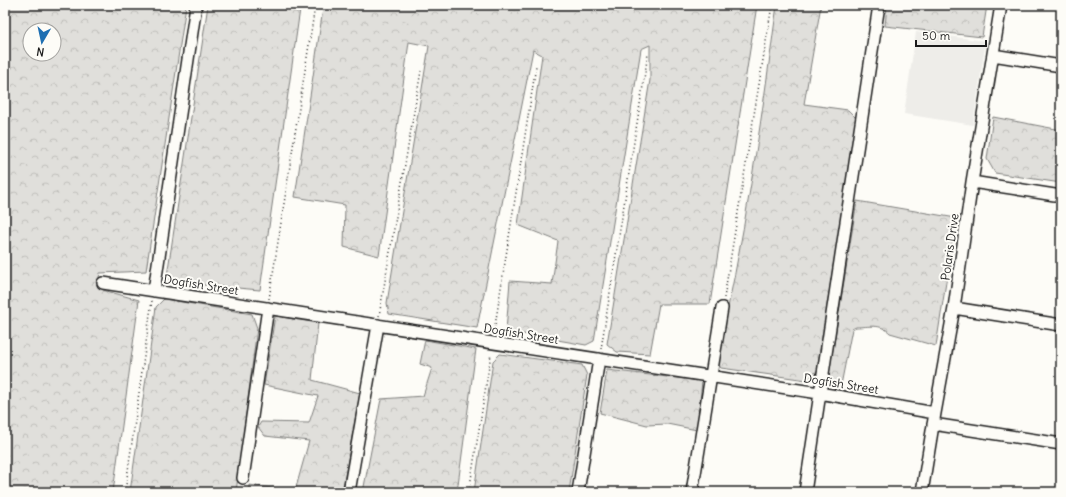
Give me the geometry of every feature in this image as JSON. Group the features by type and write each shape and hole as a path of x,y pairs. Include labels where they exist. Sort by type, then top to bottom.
{"street":[{"path":"154,290 196,5"},
{"path":"805,492 879,5"},
{"name":"Polaris Drive","path":"922,492 954,308 972,182 1001,5"},
{"path":"993,56 1061,66"},
{"path":"972,182 1061,196"},
{"name":"Dogfish Street","path":"103,283 819,393 1061,444"},
{"path":"243,478 268,308"},
{"path":"692,492 722,308"},
{"path":"954,308 1061,325"},
{"path":"349,492 378,325"},
{"path":"578,492 599,359"}],"path":[{"path":"722,308 772,5"},
{"path":"268,308 314,13"},
{"path":"599,359 648,54"},
{"path":"469,492 536,66"},
{"path":"378,325 421,71"},
{"path":"125,492 154,290"}],"shaded area":[{"path":"916,32 986,41 973,125 904,114"}],"green space":[{"path":"5,5 186,5 146,271 100,273 98,282 103,290 139,300 113,492 5,492"},
{"path":"208,5 305,5 300,9 260,290 170,282 167,276"},
{"path":"321,5 757,5 710,304 659,304 650,354 617,352 607,344 650,80 650,45 641,49 594,341 586,345 506,331 510,281 552,284 558,241 518,225 542,55 533,50 477,328 389,314 387,303 429,46 409,42 379,256 344,247 345,205 295,197 323,9"},
{"path":"777,5 821,5 804,104 848,110 856,118 817,371 807,380 721,368 716,361 743,228 758,139"},
{"path":"887,5 987,5 982,37 885,26"},
{"path":"993,117 1061,130 1061,183 995,173 987,159"},
{"path":"857,201 956,218 936,346 890,333 878,327 856,327 852,329 841,385 836,387 829,384 828,380"},
{"path":"164,299 252,314 257,328 236,492 130,492 156,307"},
{"path":"275,316 318,323 312,380 360,393 342,492 249,492 249,485 295,491 309,441 265,436 258,427 261,422 309,423 318,396 264,385"},
{"path":"425,340 476,349 457,492 363,492 381,399 423,396 432,368 420,364"},
{"path":"500,354 582,365 587,375 569,492 474,492 493,361"},
{"path":"607,370 702,381 697,430 667,424 647,425 600,413"}]}
